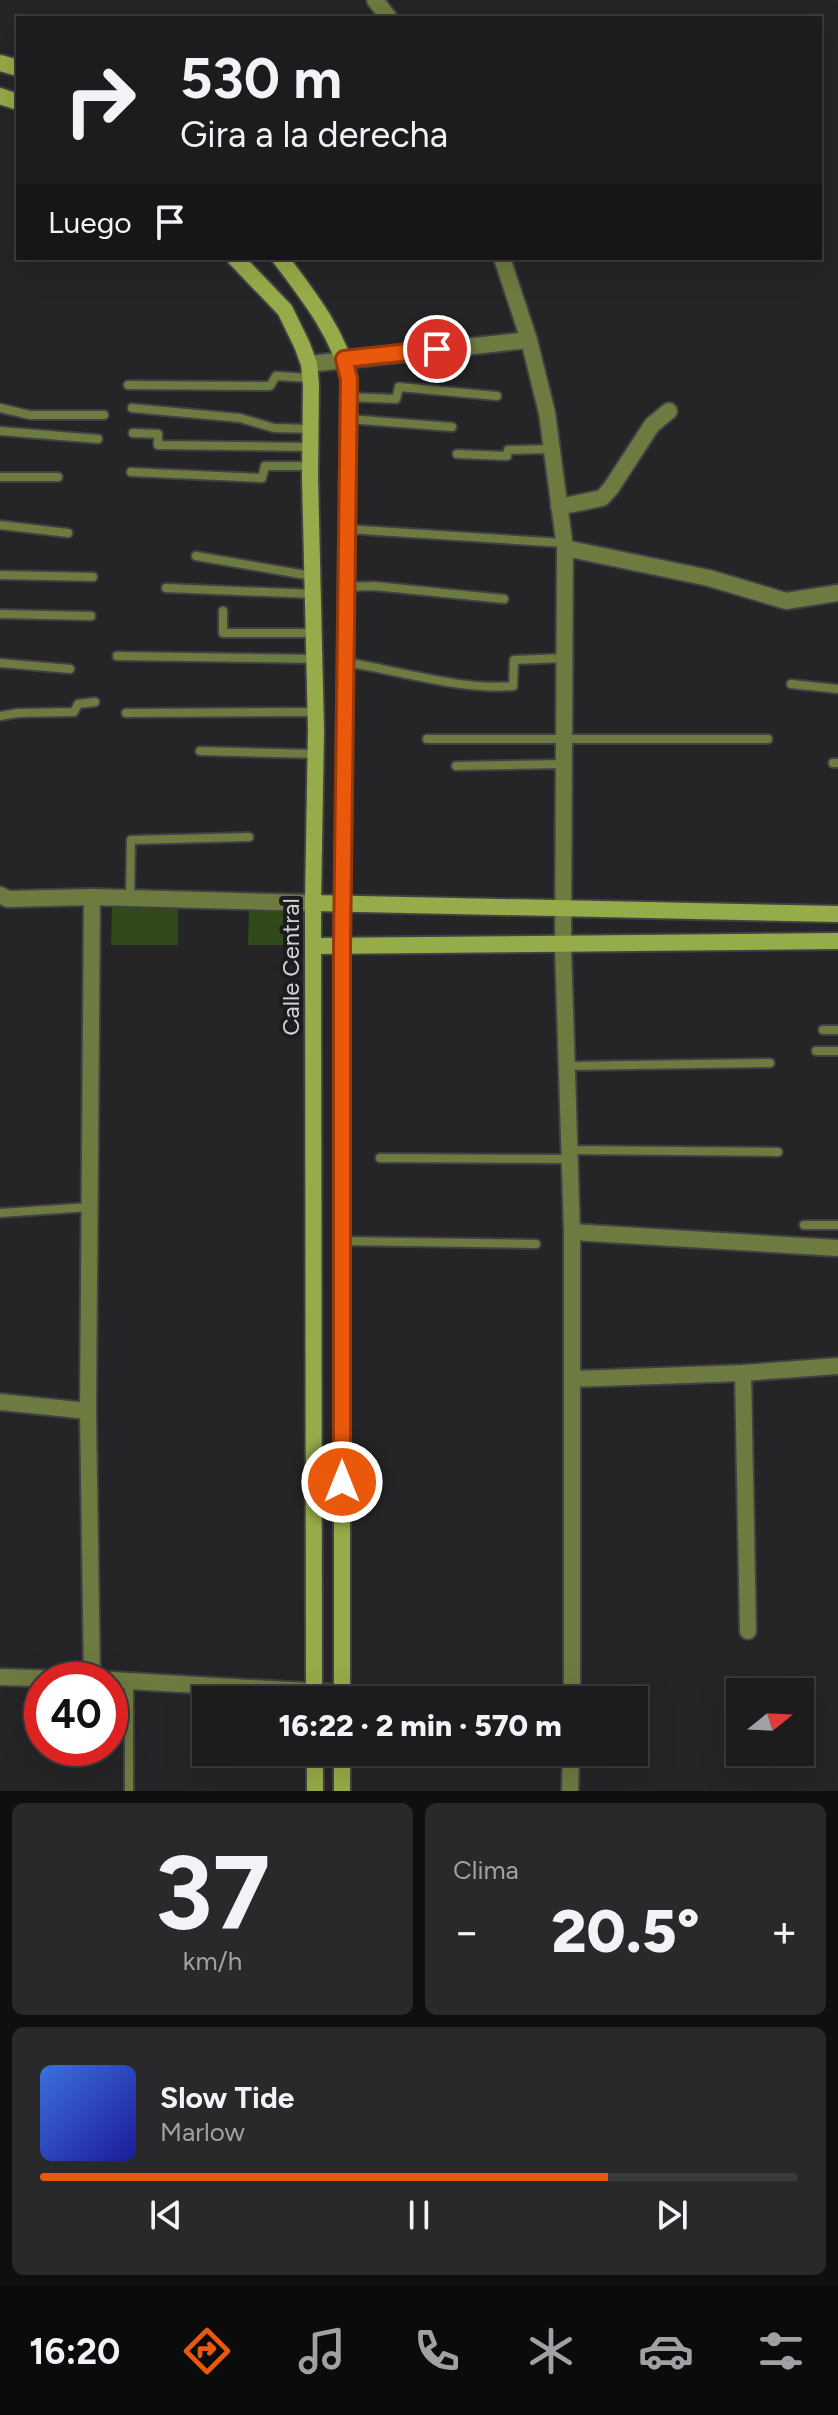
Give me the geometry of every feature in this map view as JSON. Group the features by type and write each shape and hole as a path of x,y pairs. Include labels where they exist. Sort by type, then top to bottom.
{"street":[{"path":"375,0 387,16"},
{"name":"Calle Central","path":"237,260 285,310 310,371 316,712 313,903 314,1686"},
{"path":"281,260 318,312 344,359 349,379 342,947 342,1686"},
{"path":"503,260 529,340 547,413 564,545 563,946 572,1232 572,1686"},
{"path":"310,371 344,359 529,340"},
{"path":"559,507 602,498 652,425 669,411"},
{"path":"564,545 709,578 786,601 838,593"},
{"path":"316,730 344,730"},
{"path":"0,895 8,899 92,897 838,914"},
{"path":"92,897 88,1411 92,1662"},
{"path":"315,946 838,941"},
{"path":"572,1232 838,1248"},
{"path":"573,1379 838,1366"},
{"path":"743,1373 748,1631"},
{"path":"0,1402 88,1411"},
{"path":"0,1677 24,1678"},
{"path":"129,1681 192,1686"},
{"path":"315,1766 315,1791"},
{"path":"342,1766 342,1791"},
{"path":"570,1791 571,1766"}],"lane":[{"path":"128,385 270,386 276,376 310,371"},
{"path":"348,397 396,399 399,387 497,396"},
{"path":"0,408 30,415 104,415"},
{"path":"132,408 240,418 274,428 311,429"},
{"path":"348,419 452,427"},
{"path":"0,431 98,439"},
{"path":"133,433 158,434 158,445 310,447"},
{"path":"457,454 507,456 508,450 552,449"},
{"path":"131,472 262,478 265,466 310,466"},
{"path":"0,477 58,477"},
{"path":"0,525 68,533"},
{"path":"346,529 564,545"},
{"path":"196,556 312,576"},
{"path":"0,575 93,577"},
{"path":"345,587 374,586 504,599"},
{"path":"166,588 313,594"},
{"path":"223,611 223,633 314,633"},
{"path":"0,614 91,616"},
{"path":"117,656 315,659"},
{"path":"344,662 466,685 501,687 513,686 514,660 564,658"},
{"path":"0,663 70,669"},
{"path":"791,684 838,689"},
{"path":"0,716 74,712 78,704 95,702"},
{"path":"126,713 316,712"},
{"path":"427,739 768,739"},
{"path":"200,751 316,754"},
{"path":"456,766 564,764"},
{"path":"130,898 131,840 249,837"},
{"path":"823,1030 838,1030"},
{"path":"816,1051 838,1051"},
{"path":"566,1066 770,1063"},
{"path":"380,1158 778,1152"},
{"path":"0,1213 90,1207"},
{"path":"804,1225 838,1225"},
{"path":"342,1241 536,1244"},
{"path":"129,1681 129,1791"}],"green space":[{"path":"112,906 178,906 178,945 111,945"},
{"path":"249,907 288,907 287,945 248,945"}],"route":[{"path":"342,1482 342,947 349,379 344,359 437,349"}]}
